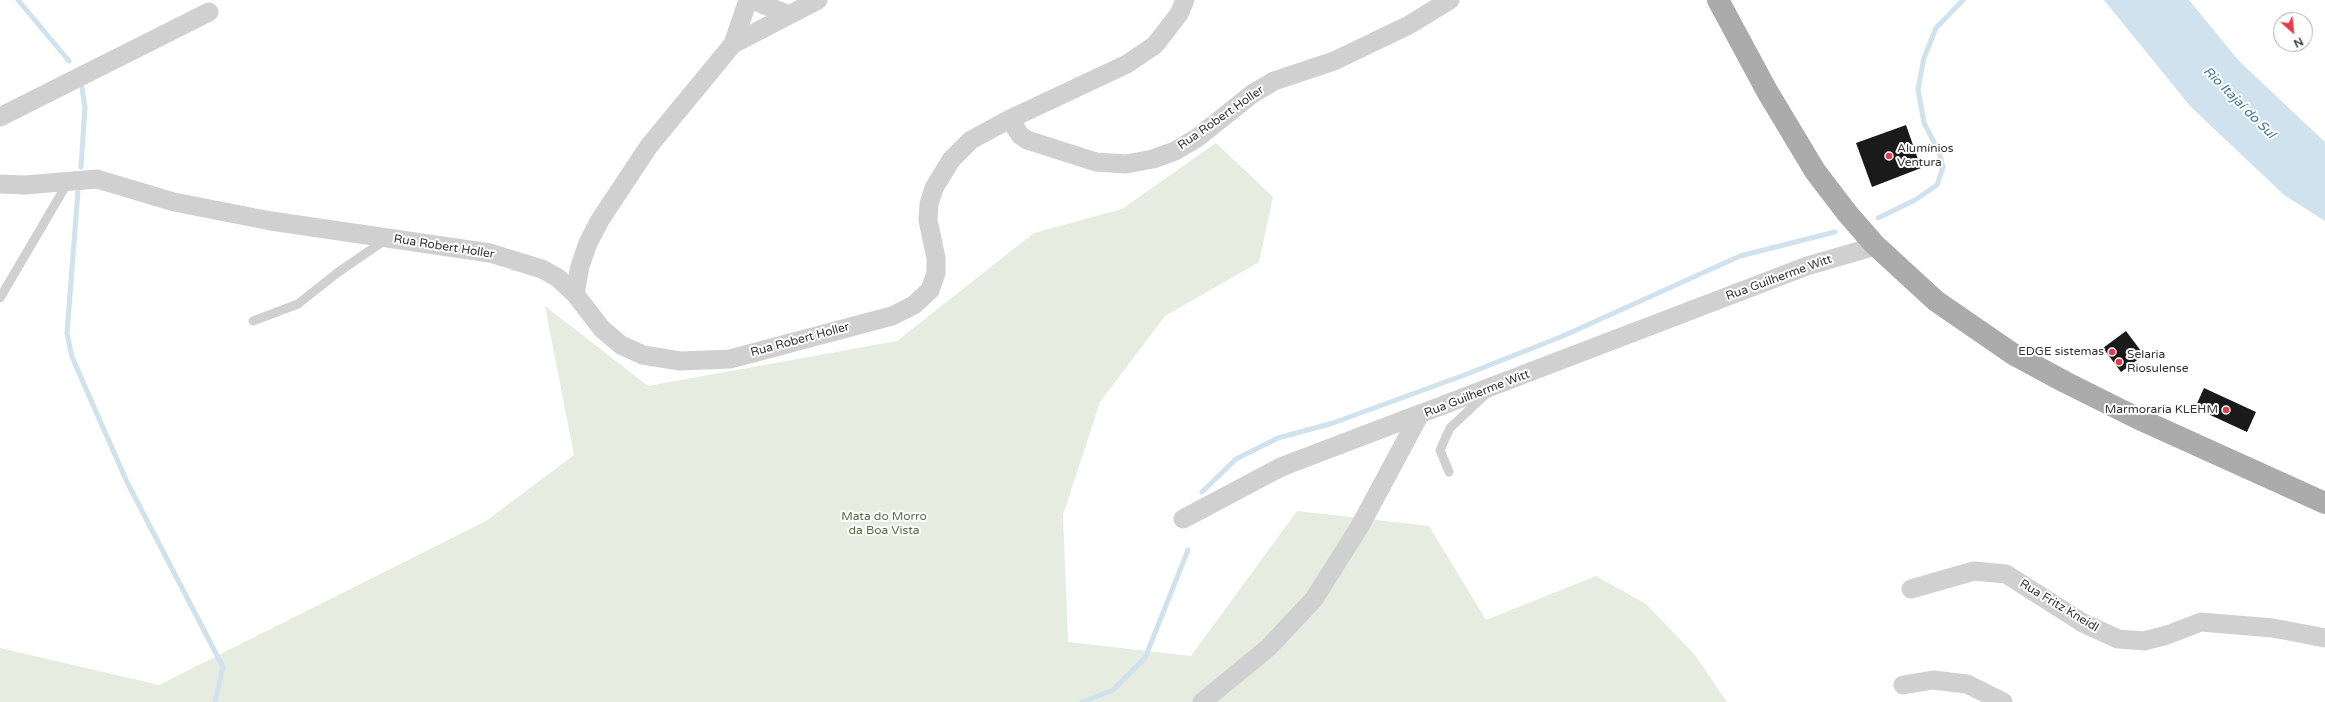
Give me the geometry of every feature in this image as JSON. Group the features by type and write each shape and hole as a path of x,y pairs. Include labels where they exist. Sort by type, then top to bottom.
{"main road":[{"path":"1718,0 1796,140 1846,213 1876,246 1936,301 2013,354 2137,418 2325,503"}],"street":[{"path":"575,294 580,266 588,243 600,220 649,146 733,44 748,0"},
{"path":"752,0 789,15"},
{"path":"733,44 818,0"},
{"path":"1010,119 1132,60 1155,45 1179,14 1185,0"},
{"name":"Rua Robert Holler","path":"0,184 25,185 68,180 96,179 196,206 271,221 490,253 542,269 558,278 575,294 602,329 621,345 643,355 680,361 730,359 892,316 914,305 930,290 934,279 936,258 928,220 929,204 934,188 951,160 971,140 1010,119 1020,135 1027,140 1096,162 1126,164 1153,159 1175,151 1197,138 1252,94 1274,81 1334,61 1409,25 1450,0"},
{"path":"0,117 209,12"},
{"name":"Rua Guilherme Witt","path":"1202,702 1268,648 1314,599 1360,526 1420,414 1806,266 1876,246"},
{"path":"1183,519 1281,467 1420,414"},
{"name":"Rua Fritz Kneidl","path":"1911,589 1974,571 2006,574 2082,623 2118,639 2144,641 2167,635 2201,622 2274,628 2325,638"},
{"path":"1903,685 1933,680 1967,684 2003,702"}],"lane":[{"path":"0,298 68,180"},
{"path":"253,321 298,304 337,273 387,238"},
{"path":"1449,472 1440,450 1450,428 1494,386"}],"green space":[{"name":"Mata do Morro da Boa Vista","path":"1216,143 1273,197 1259,262 1165,316 1100,402 1063,515 1068,642 1191,656 1297,511 1429,526 1486,620 1596,576 1646,604 1695,655 1727,702 0,702 0,648 159,685 486,521 574,455 545,306 648,386 897,341 1034,233 1122,209"}],"water":[{"name":"Rio Itajaí do Sul","path":"2104,0 2189,0 2239,61 2325,142 2325,221 2284,195 2190,106"}],"building":[{"name":"Alumínios Ventura","path":"1906,125 1921,168 1872,187 1856,143"},
{"path":"2126,331 2144,355 2121,372 2103,348"},
{"name":"Marmoraria KLEHM","path":"2204,388 2256,412 2247,432 2195,408"}],"waterway":[{"path":"18,0 69,61"},
{"path":"1878,218 1915,200 1937,185 1943,167 1939,152 1924,123 1918,89 1924,58 1936,28 1963,0"},
{"path":"81,167 85,107 82,88"},
{"path":"78,191 67,333 72,357 127,482 223,667 215,702"},
{"path":"1202,492 1236,459 1278,438 1333,423 1467,374 1563,336 1740,256 1835,232"},
{"path":"1082,702 1113,690 1145,658 1188,550"}],"place":[{"name":"Alumínios Ventura","path":"1889,156"},
{"name":"EDGE sistemas","path":"2112,352"},
{"name":"Selaria Riosulense","path":"2119,362"},
{"name":"Marmoraria KLEHM","path":"2226,410"}]}
